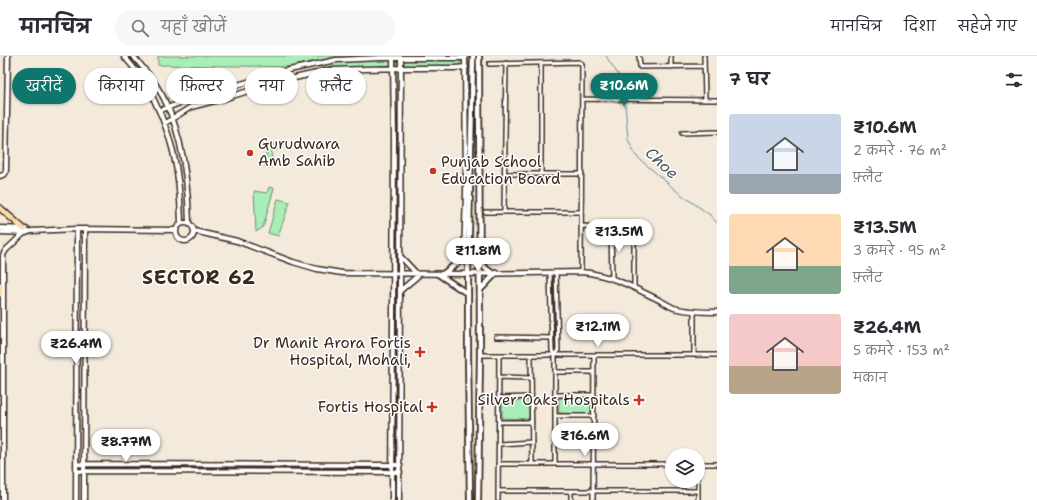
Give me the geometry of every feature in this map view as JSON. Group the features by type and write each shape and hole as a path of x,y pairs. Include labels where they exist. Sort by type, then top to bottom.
{"main road":[{"path":"470,500 468,255 473,56"},
{"path":"478,500 480,355 479,56"},
{"path":"0,208 24,231"},
{"path":"444,274 468,255"},
{"path":"479,258 485,268 494,274 480,290"},
{"path":"438,274 468,294"},
{"path":"0,294 1,286"}],"street":[{"path":"0,176 5,174 6,170 8,56"},
{"path":"124,56 144,82 165,123 172,144 177,165 181,196 181,223 176,230"},
{"path":"133,56 157,85 172,118 181,147 186,171 189,224"},
{"path":"639,56 640,67 704,66"},
{"path":"671,56 671,67"},
{"path":"704,56 705,100"},
{"path":"159,111 280,72 341,59 465,57 466,192 464,259"},
{"path":"392,500 394,194 393,58"},
{"path":"399,500 401,58"},
{"path":"504,212 506,63"},
{"path":"541,63 541,174"},
{"path":"489,64 581,63 582,65 580,272"},
{"path":"165,123 192,107 281,81 334,70 466,67"},
{"path":"394,90 402,90"},
{"path":"582,99 717,100"},
{"path":"682,133 717,132"},
{"path":"394,141 401,141"},
{"path":"505,174 582,174"},
{"path":"394,194 401,194"},
{"path":"485,212 581,212"},
{"path":"176,230 177,235 183,240 191,238 194,231 193,227 186,222 181,223"},
{"path":"581,226 648,229"},
{"path":"0,228 24,231"},
{"path":"611,228 612,278"},
{"path":"634,228 634,287"},
{"path":"0,232 78,229 176,230"},
{"path":"76,500 78,229"},
{"path":"84,229 84,500"},
{"path":"3,500 1,286 4,253 24,231"},
{"path":"194,231 237,240 293,262 317,269 342,273 494,274 580,272 595,274 612,278 634,287 675,308 694,312 717,312"},
{"path":"401,257 419,274"},
{"path":"555,464 555,355 558,350 556,272"},
{"path":"550,273 552,351 555,355"},
{"path":"401,290 419,274"},
{"path":"694,312 694,355"},
{"path":"496,337 552,338"},
{"path":"480,355 717,355"},
{"path":"531,355 532,464"},
{"path":"593,500 594,355"},
{"path":"498,500 499,356"},
{"path":"555,372 594,372"},
{"path":"77,376 84,375"},
{"path":"499,377 531,378"},
{"path":"555,395 594,395"},
{"path":"499,398 531,397"},
{"path":"555,416 594,416"},
{"path":"499,422 532,422"},
{"path":"555,438 594,438"},
{"path":"498,444 532,442"},
{"path":"76,464 400,465"},
{"path":"175,464 175,471"},
{"path":"228,464 228,471"},
{"path":"498,464 665,464"},
{"path":"705,464 717,464"},
{"path":"339,465 339,472"},
{"path":"76,471 400,472"},
{"path":"498,491 698,491 698,500"},
{"path":"571,500 572,491"}],"green space":[{"path":"158,56 460,56 460,69 158,65"},
{"path":"267,142 280,145 278,150 272,150 271,168 265,167"},
{"path":"269,187 274,188 264,224 262,228 256,232 254,191 267,193"},
{"path":"278,199 290,202 278,236 268,233"},
{"path":"559,398 592,398 591,414 559,413"},
{"path":"502,400 529,400 529,419 502,418"}],"waterway":[{"name":"Choe","path":"606,56 623,82 628,139 636,156 679,193 710,215 717,223"}],"place":[{"name":"Gurudwara Amb Sahib","path":"250,153"},
{"name":"Punjab School Education Board","path":"433,171"},
{"name":"Dr Manit Arora Fortis Hospital, Mohali,","path":"420,352"},
{"name":"Silver Oaks Hospitals","path":"639,400"},
{"name":"Fortis Hospital","path":"432,407"}],"district":[{"name":"SECTOR 62","path":"199,277"}]}
